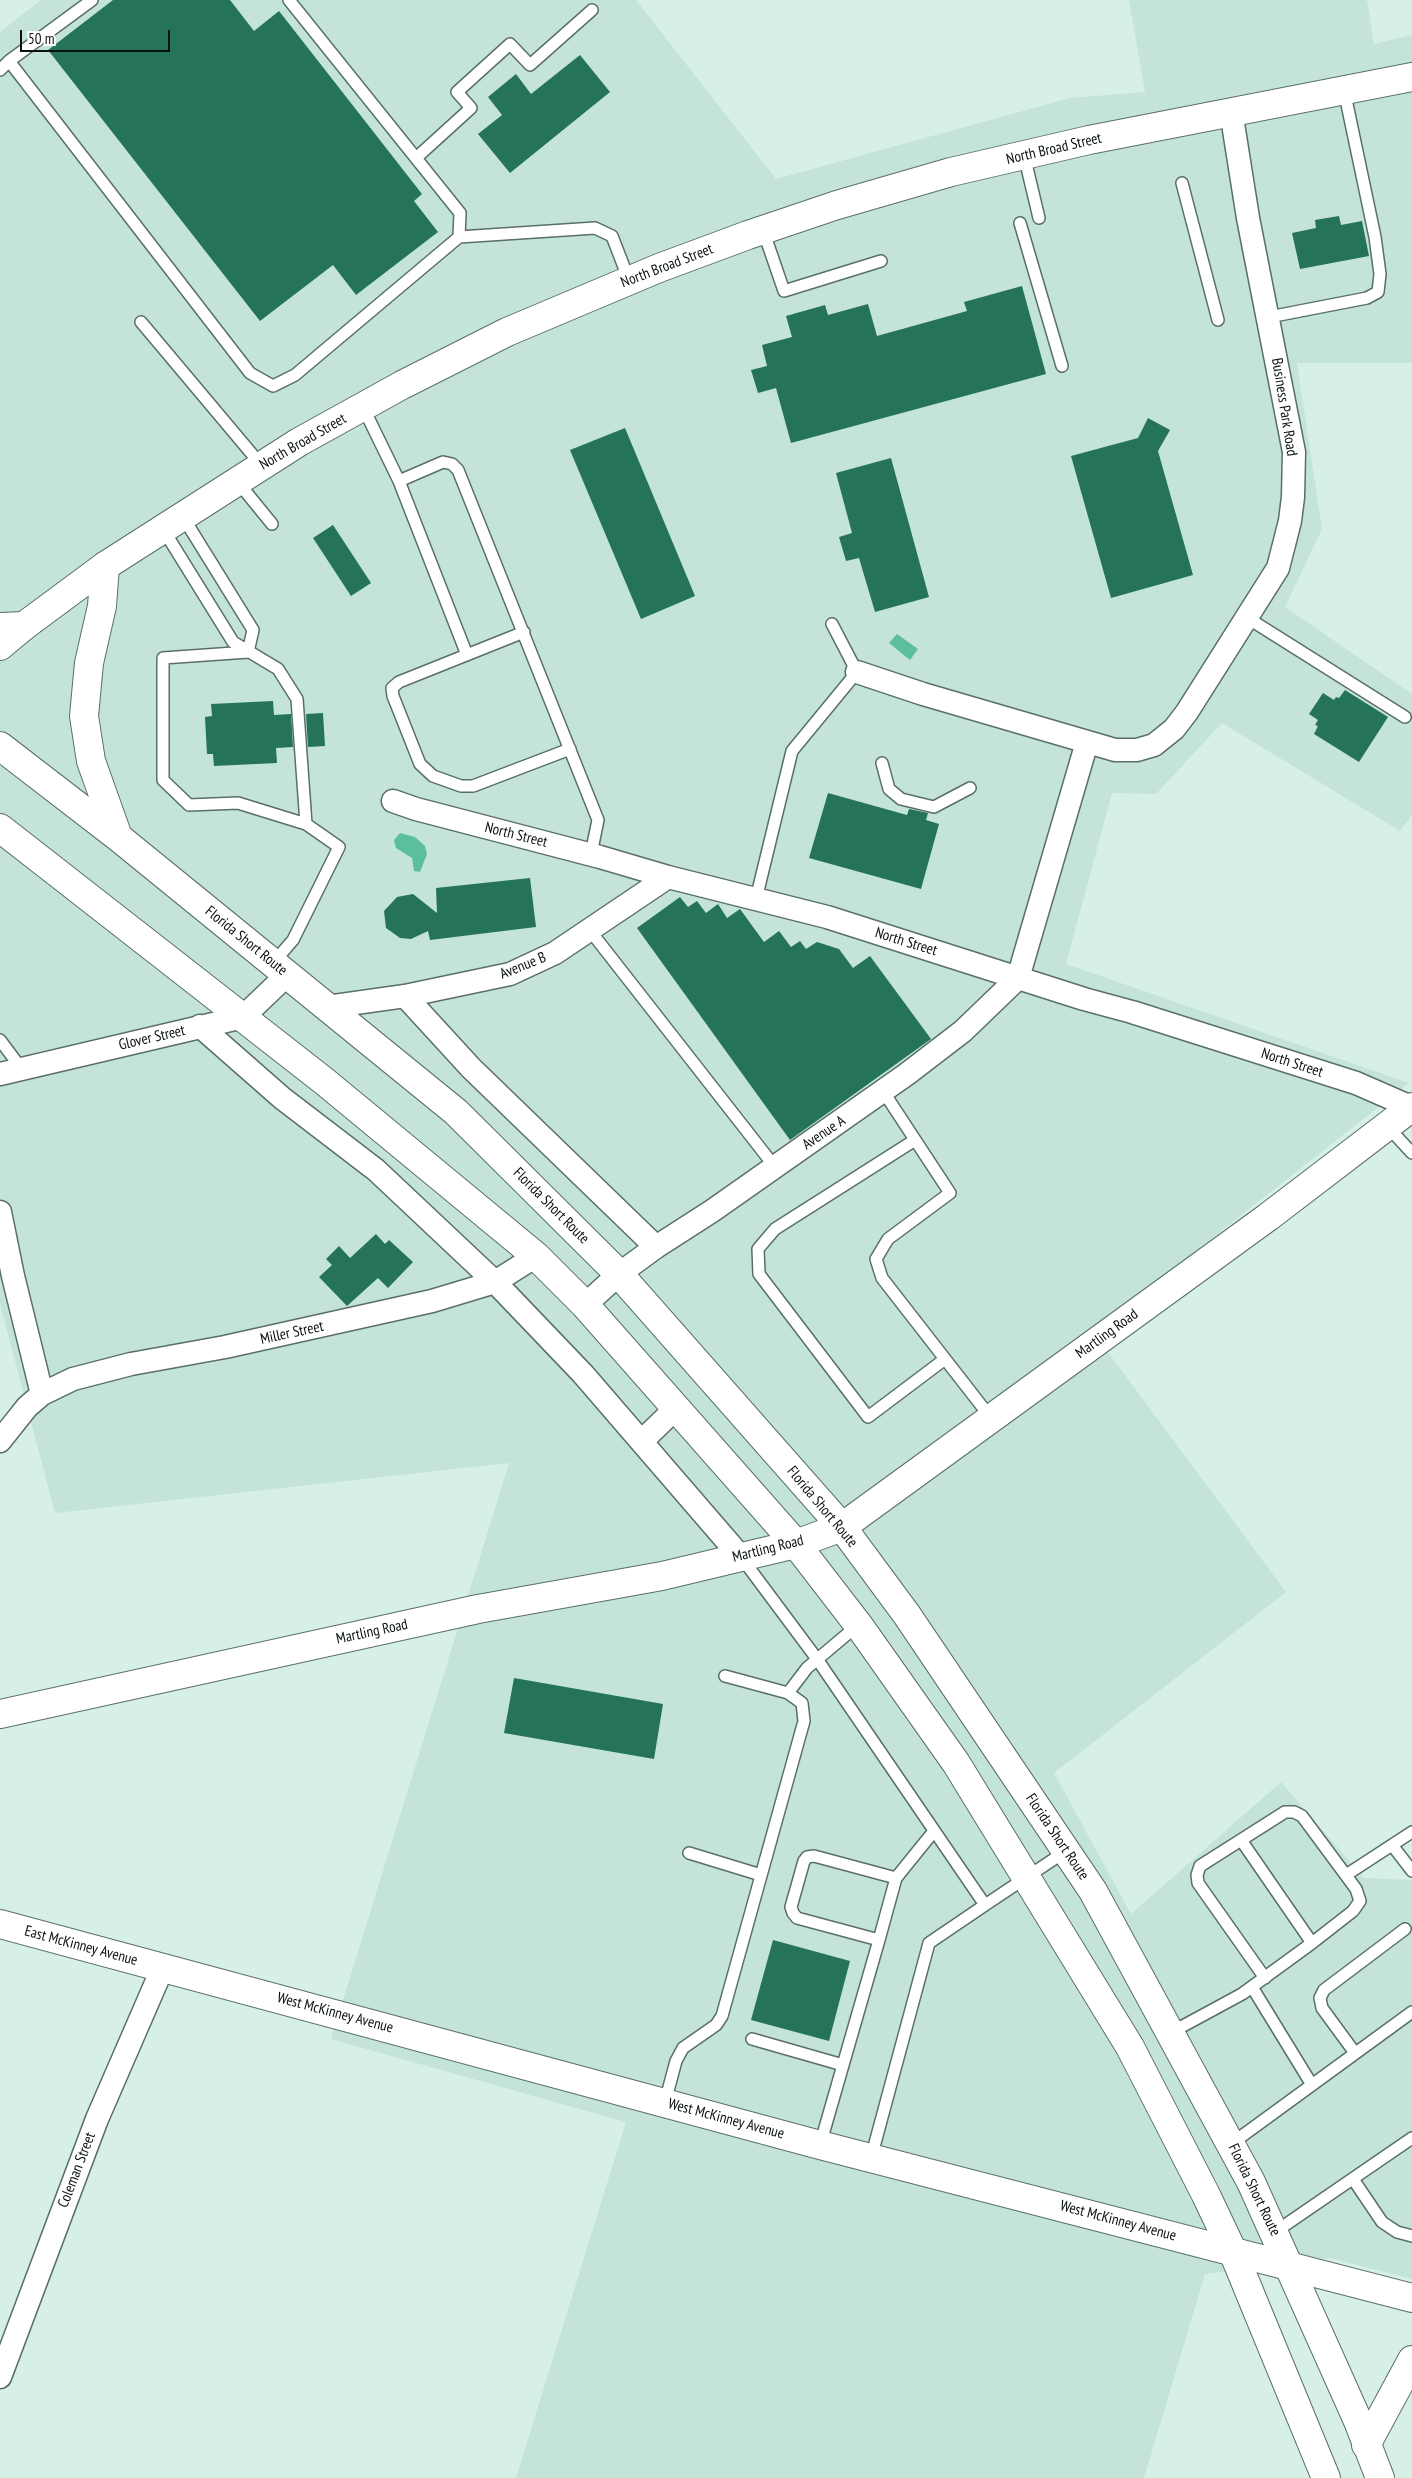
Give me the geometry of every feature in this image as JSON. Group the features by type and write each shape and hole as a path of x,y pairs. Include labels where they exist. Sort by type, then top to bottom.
{"main road":[{"name":"North Broad Street","path":"0,646 12,626 237,481 363,407 508,332 629,280 763,230 837,205 951,172 1231,111 1412,77"},
{"path":"105,566 102,606 89,663 84,716 91,761 118,837"},
{"name":"Florida Short Route","path":"0,746 118,837 456,1112 619,1274 842,1528 907,1615 1093,1891 1231,2144 1275,2232 1358,2421 1380,2478"},
{"path":"0,828 324,1081 536,1256 584,1305 796,1544 858,1624 956,1763 1130,2047 1232,2252 1326,2478"},
{"name":"Martling Road","path":"0,1714 478,1609 662,1576 796,1544 842,1528 1268,1217 1412,1107"},
{"name":"East McKinney Avenue","path":"0,1924 163,1967"},
{"name":"West McKinney Avenue","path":"163,1967 820,2145 1290,2266"},
{"path":"1290,2266 1412,2298"},
{"path":"1366,2445 1412,2360"}],"street":[{"name":"Business Park Road","path":"857,672 922,694 1115,750 1137,750 1154,745 1165,738 1187,712 1278,568 1290,521 1293,497 1294,452 1269,317 1248,218 1231,111"},
{"path":"1018,978 1087,742"},
{"name":"North Street","path":"393,801 416,809 591,854 668,877 828,917 1356,1083 1412,1107"},
{"name":"Avenue B","path":"327,1007 405,996 510,974 555,953 588,928 668,877"},
{"path":"243,1017 281,968"},
{"name":"Avenue A","path":"584,1305 619,1274 656,1247 775,1167 882,1091 963,1030 1018,978"},
{"path":"405,996 471,1068 656,1247"},
{"name":"Glover Street","path":"10,1071 243,1017"},
{"path":"200,1026 282,1098 376,1170 495,1282 583,1374 740,1556"},
{"path":"0,1212 13,1276 42,1394"},
{"name":"Miller Street","path":"0,1441 22,1414 42,1394 73,1379 131,1364 225,1348 387,1312 495,1282 536,1256"},
{"path":"642,1441 676,1408"},
{"name":"Coleman Street","path":"0,2377 97,2118 163,1967"}],"lane":[{"path":"0,70 9,60 92,0"},
{"path":"289,0 460,213 459,236"},
{"path":"416,158 471,108 457,92 510,44 530,65 592,10"},
{"path":"9,60 250,373 273,386 295,375 459,236 595,228 612,236 629,280"},
{"path":"1269,317 1367,298 1378,292 1380,274 1375,237 1344,90"},
{"path":"1024,156 1039,218"},
{"path":"1182,183 1218,320"},
{"path":"1020,223 1062,366"},
{"path":"763,230 784,291 881,261"},
{"path":"141,322 262,466"},
{"path":"363,407 399,481 467,655"},
{"path":"399,481 444,462 452,464 458,470 598,820 591,854"},
{"path":"237,481 272,524"},
{"path":"173,522 233,642 278,669 297,699 306,824"},
{"path":"173,522 253,630 248,652"},
{"path":"1246,618 1405,717"},
{"path":"756,899 792,751 857,672 832,624"},
{"path":"524,632 399,682 392,688 392,696 420,764 433,776 461,786 473,786 570,749"},
{"path":"248,652 162,658 163,780 189,804 238,803 306,824 339,847 281,968"},
{"path":"882,763 889,789 901,799 934,807 970,788"},
{"path":"588,928 775,1167"},
{"path":"0,1040 10,1071"},
{"path":"882,1091 950,1193 888,1239 876,1259 882,1278 991,1418"},
{"path":"1387,1126 1412,1153"},
{"path":"915,1140 776,1229 758,1249 759,1274 868,1418 945,1359"},
{"path":"740,1556 817,1659 985,1904"},
{"path":"788,1693 807,1668 858,1624"},
{"path":"665,2102 676,2061 683,2048 716,2025 722,2016 804,1721 802,1703 788,1693 725,1676"},
{"path":"1170,2033 1265,1978 1312,1944 1353,1910 1360,1901 1356,1889 1346,1875 1302,1816 1294,1812 1285,1812 1200,1866 1198,1883 1265,1978"},
{"path":"820,2145 896,1878 934,1831"},
{"path":"1346,1875 1412,1832"},
{"path":"1241,1840 1312,1944"},
{"path":"1392,1845 1412,1871"},
{"path":"871,2158 928,1943 1066,1851"},
{"path":"689,1853 761,1875"},
{"path":"878,1940 796,1918 791,1907 804,1861 814,1856 896,1878"},
{"path":"1355,2053 1322,2008 1320,1998 1324,1990 1405,1929"},
{"path":"1252,1987 1312,2084"},
{"path":"1231,2144 1412,2012"},
{"path":"752,2039 843,2065"},
{"path":"1275,2232 1412,2138"},
{"path":"1353,2179 1382,2222 1397,2232 1412,2236"}],"shaded area":[{"path":"41,0 636,0 776,179 1070,98 1145,92 1129,0 1367,0 1374,44 1412,35 1412,363 1297,363 1322,529 1285,607 1412,694 1412,815 1400,831 1222,723 1156,794 1112,793 1066,964 1409,1083 1093,1332 1286,1592 1054,1773 1131,1914 1281,1782 1364,1878 1412,1880 1412,2279 1330,2258 1205,2274 1144,2478 516,2478 626,2122 331,2039 509,1463 55,1513 0,1304 0,32"},
{"path":"897,634 918,649 910,660 889,643"},
{"path":"400,833 415,837 425,846 427,854 420,872 414,871 412,858 396,848 394,840"}],"building":[{"path":"113,0 230,0 254,31 279,11 422,194 414,201 438,232 356,295 333,265 260,321 48,50"},
{"path":"580,55 610,92 510,173 478,134 502,115 488,97 516,74 531,94"},
{"path":"1339,216 1341,225 1362,221 1369,256 1300,269 1292,233 1316,228 1315,220"},
{"path":"1022,286 1046,374 791,443 776,388 758,393 751,370 767,366 762,345 792,337 786,316 825,305 828,315 868,304 877,336 967,311 964,302"},
{"path":"1148,418 1170,430 1158,451 1193,575 1111,598 1071,456 1138,438"},
{"path":"625,428 695,596 641,619 570,450"},
{"path":"891,458 929,597 875,612 859,558 846,561 839,537 852,533 836,473"},
{"path":"333,525 371,583 351,596 313,538"},
{"path":"1345,690 1388,717 1359,762 1314,734 1318,726 1315,725 1318,720 1309,714 1323,693 1334,700 1336,697 1339,698"},
{"path":"273,701 274,715 291,714 293,747 276,748 277,763 214,766 213,754 207,754 205,717 212,716 211,704"},
{"path":"323,713 325,746 308,747 306,714"},
{"path":"828,793 907,815 909,809 928,813 926,820 939,824 921,889 809,858"},
{"path":"530,878 536,927 430,940 428,931 411,939 400,938 386,928 384,911 397,897 413,894 437,913 436,888"},
{"path":"680,897 688,907 697,901 706,913 718,904 727,918 740,909 764,942 779,931 791,947 800,941 806,949 817,942 839,949 853,968 870,956 931,1039 790,1140 637,928"},
{"path":"376,1234 385,1244 389,1240 413,1262 388,1288 378,1278 347,1306 319,1277 332,1265 326,1259 339,1246 350,1258"},
{"path":"514,1678 663,1704 654,1759 504,1733"},
{"path":"773,1940 850,1961 829,2041 751,2020"}]}
